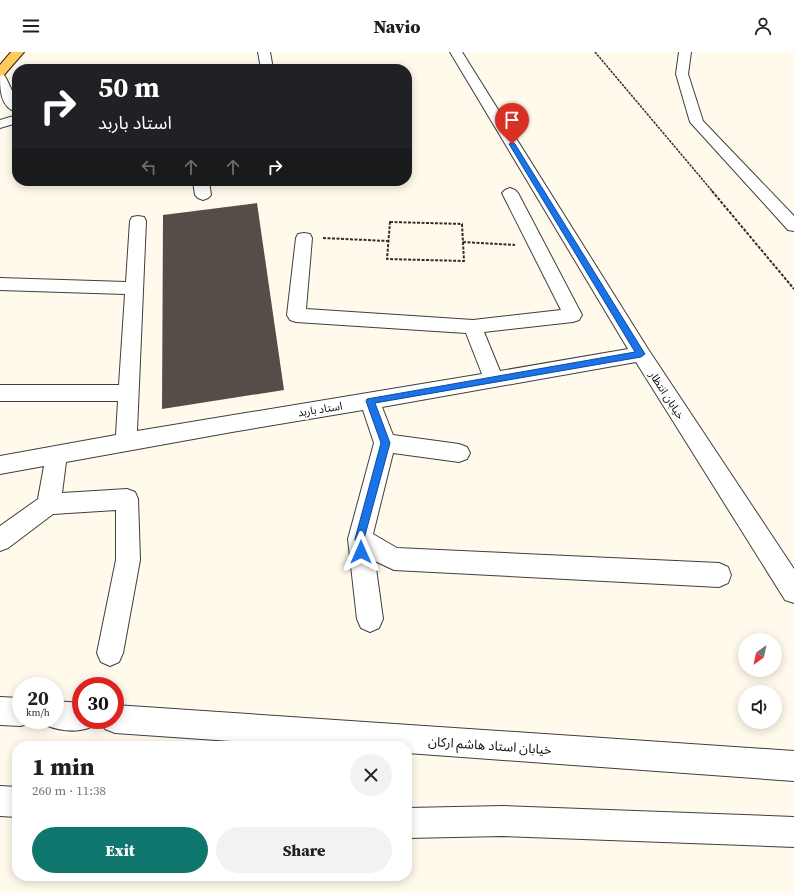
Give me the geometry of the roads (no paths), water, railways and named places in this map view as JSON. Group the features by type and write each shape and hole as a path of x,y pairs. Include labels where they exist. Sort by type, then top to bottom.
{"main road":[{"path":"0,72 18,52"}],"street":[{"path":"264,52 266,64"},
{"name":"خیابان انتظار","path":"456,52 641,354 794,592"},
{"path":"686,52 682,74 697,122 794,226"},
{"path":"0,78 12,104"},
{"path":"0,124 12,120"},
{"path":"304,238 296,315 474,327 573,315 510,193"},
{"path":"126,443 138,222"},
{"path":"0,284 134,288"},
{"path":"474,327 494,379"},
{"name":"استاد باربد","path":"0,465 232,423 370,401 641,354"},
{"path":"0,393 129,393"},
{"path":"370,401 385,443 360,539 370,619"},
{"path":"385,443 459,453"},
{"path":"49,504 56,456"},
{"path":"0,540 49,504 126,499 128,560 110,653"},
{"path":"360,539 394,559 719,574"},
{"path":"0,711 12,712"},
{"name":"خیابان استاد هاشم ارکان","path":"124,720 794,766"},
{"path":"0,801 12,802"},
{"path":"412,823 503,821 794,832"}]}
